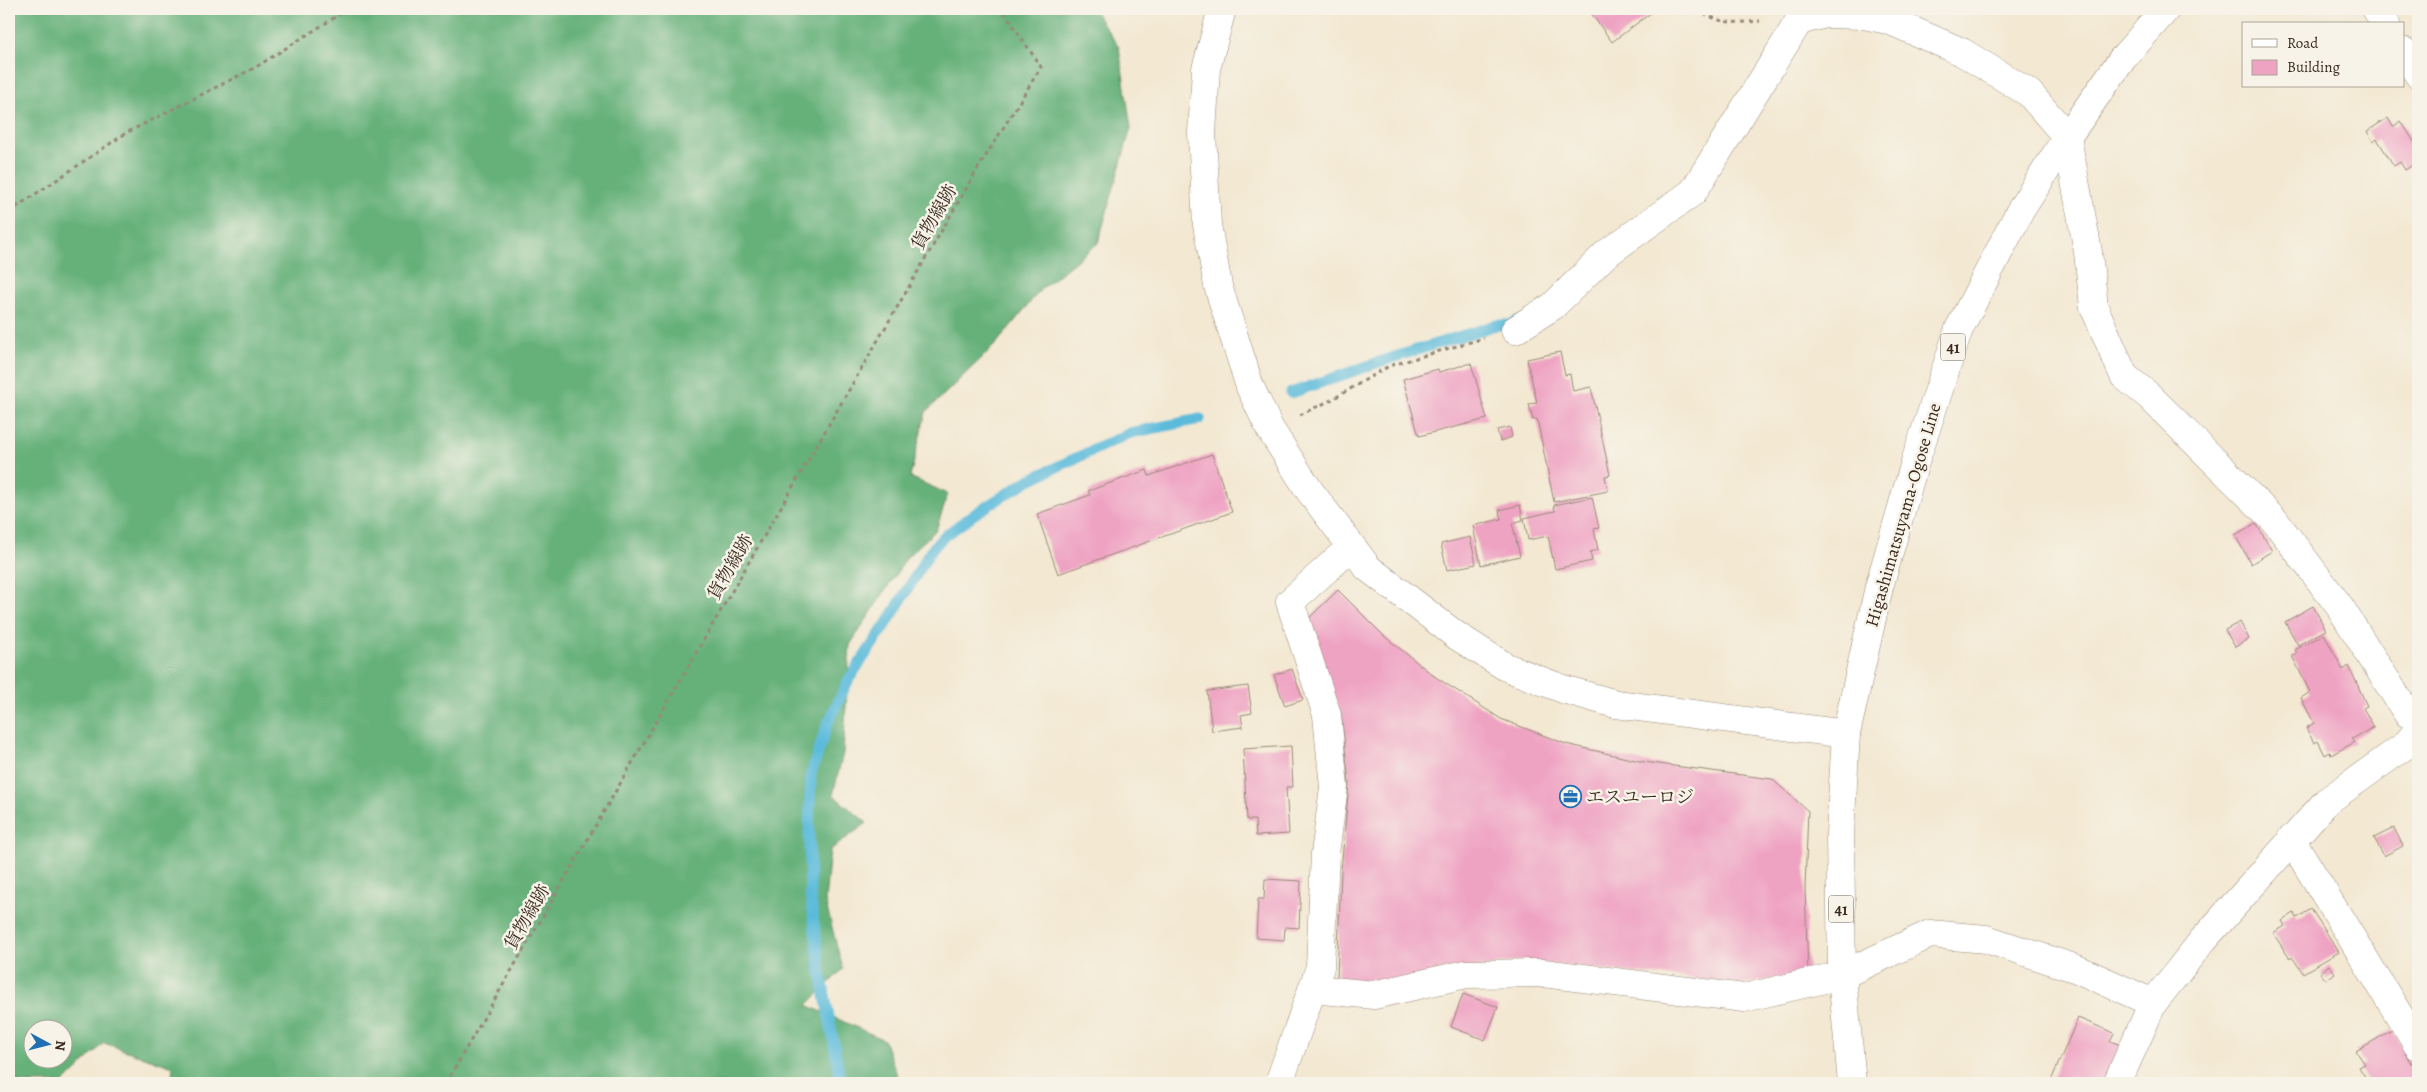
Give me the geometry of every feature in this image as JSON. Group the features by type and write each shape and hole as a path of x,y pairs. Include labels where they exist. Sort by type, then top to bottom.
{"street":[{"path":"1222,9 1206,69 1202,134 1207,225 1218,286 1250,387 1270,429 1309,490 1368,568 1457,636 1506,667 1563,689 1616,704 1846,734"},
{"name":"Higashimatsuyama-Ogose Line","path":"1852,1083 1842,975 1840,834 1846,734 1882,578 1914,462 1959,329 2020,211 2067,137 2123,58 2166,9"},
{"path":"2376,9 2385,22"},
{"path":"1515,330 1553,306 1606,254 1693,192 1799,21 1826,14 1864,15 1888,20 1962,52 2029,93 2067,137 2088,252 2094,307 2124,376 2149,396 2275,521 2340,607 2407,713 2418,719"},
{"path":"2404,53 2418,74"},
{"path":"1279,1083 1320,967 1325,854 1334,787 1327,715 1290,602 1351,547"},
{"path":"2117,1083 2153,1003 2203,940 2291,839 2326,802 2406,745 2418,730"},
{"path":"2291,839 2418,1046"},
{"path":"1312,989 1374,995 1466,974 1543,973 1744,998 1842,975 1930,934 1986,939 2076,968 2153,1003"}],"path":[{"path":"9,212 126,133 256,67 348,9"},
{"name":"貨物線跡","path":"446,1083 959,201 1040,67 1002,9"},
{"path":"1697,9 1715,20 1732,23 1783,18 1799,21"},
{"path":"1270,429 1333,399 1389,366 1442,349 1515,330"}],"green space":[{"path":"9,9 1093,9 1119,47 1131,128 1098,243 1041,289 996,344 926,412 910,477 948,494 936,530 907,557 850,645 843,753 833,795 867,823 830,850 825,901 843,969 807,1005 884,1040 900,1083 171,1083 173,1067 104,1043 64,1083 9,1083"}],"building":[{"path":"1598,9 1656,9 1612,42 1591,13"},
{"path":"2388,118 2393,127 2401,121 2418,148 2418,151 2414,154 2418,161 2405,170 2400,162 2394,166 2377,139 2373,142 2367,131"},
{"path":"1560,352 1565,375 1570,374 1573,391 1591,387 1610,475 1605,476 1608,491 1554,502 1537,419 1533,420 1529,404 1537,403 1527,359"},
{"path":"1471,363 1487,419 1419,436 1403,379 1438,369 1439,372"},
{"path":"1510,427 1512,437 1500,441 1497,430"},
{"path":"1212,454 1232,512 1058,574 1037,514 1090,495 1088,491 1147,470 1149,476"},
{"path":"1592,497 1599,528 1594,529 1598,550 1590,552 1592,561 1555,569 1548,536 1528,540 1524,518 1555,511 1554,505"},
{"path":"1520,505 1523,520 1512,523 1520,556 1481,565 1473,526 1501,519 1499,510"},
{"path":"2256,523 2272,551 2251,564 2235,535"},
{"path":"1470,537 1476,564 1447,570 1441,544"},
{"name":"エスユーロジ","path":"1338,590 1383,635 1434,676 1501,719 1566,744 1644,762 1772,779 1808,811 1805,888 1808,974 1742,984 1519,961 1348,990 1337,978 1341,871 1349,783 1341,713 1306,626 1307,620"},
{"path":"2313,606 2326,630 2298,645 2285,622"},
{"path":"2240,622 2249,639 2235,647 2225,630"},
{"path":"2324,634 2343,670 2349,666 2367,706 2363,708 2374,727 2352,739 2355,742 2331,755 2330,752 2325,755 2318,741 2314,743 2306,728 2314,723 2301,698 2310,692 2292,656 2297,653 2295,650"},
{"path":"1292,669 1303,700 1285,706 1274,675"},
{"path":"1248,686 1252,713 1241,715 1243,727 1212,731 1207,691"},
{"path":"1291,746 1293,787 1286,787 1289,834 1256,836 1255,820 1247,820 1243,749"},
{"path":"2394,828 2403,846 2384,856 2374,838"},
{"path":"1265,879 1301,881 1299,928 1285,927 1284,940 1256,938 1258,899 1264,899"},
{"path":"2311,909 2339,952 2303,973 2292,957 2290,959 2273,933 2285,926 2282,921 2294,913 2297,918"},
{"path":"2329,965 2335,973 2326,980 2320,973"},
{"path":"1463,994 1498,1007 1485,1040 1451,1027"},
{"path":"2078,1018 2114,1033 2110,1041 2121,1045 2110,1083 2050,1083"},
{"path":"2392,1030 2418,1073 2418,1083 2369,1083 2359,1067 2365,1064 2356,1051"}],"waterway":[{"path":"1291,393 1382,361 1496,325 1511,325 1517,321"},
{"path":"841,1083 820,968 810,894 809,830 811,774 827,725 849,679 891,617 930,552 942,538 973,515 1029,480 1130,433 1200,419"}],"place":[{"name":"エスユーロジ","path":"1570,797"}]}
